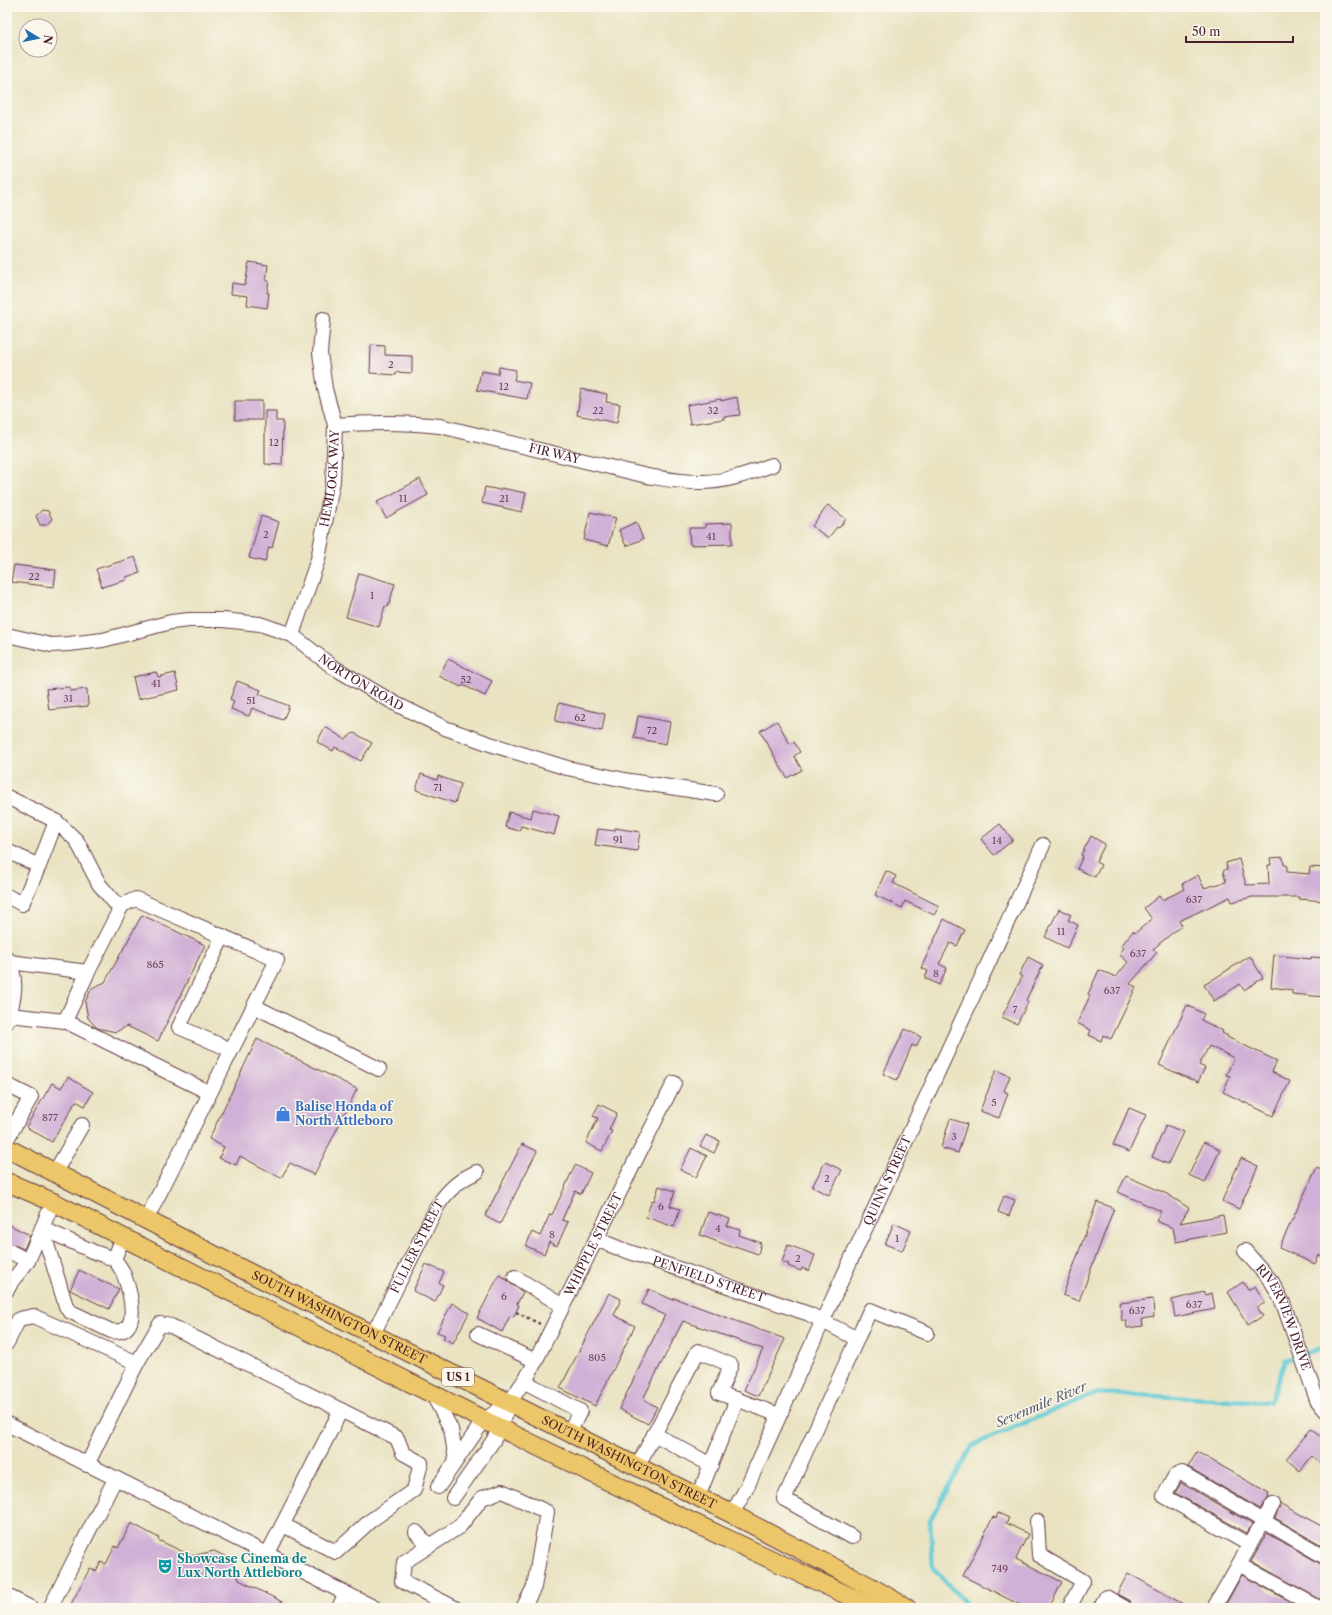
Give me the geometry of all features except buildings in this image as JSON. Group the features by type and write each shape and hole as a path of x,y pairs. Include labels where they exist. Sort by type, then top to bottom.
{"main road":[{"name":"SOUTH WASHINGTON STREET","path":"7,1148 146,1220 732,1514 873,1588 907,1608"},
{"name":"SOUTH WASHINGTON STREET","path":"7,1182 53,1202 492,1424 679,1516 874,1608"}],"street":[{"name":"HEMLOCK WAY","path":"292,635 318,559 333,481 335,424 325,389 320,353 323,318"},
{"name":"FIR WAY","path":"335,424 369,422 440,426 647,476 674,480 703,482 727,480 772,465"},
{"name":"NORTON ROAD","path":"7,635 51,645 120,637 171,622 207,619 260,624 292,635 333,667 396,704 445,728 567,768 638,782 716,794"},
{"path":"7,797 56,821 77,841 99,884 120,909"},
{"path":"7,896 22,904 39,866 56,821"},
{"name":"QUINN STREET","path":"732,1514 746,1489 822,1320 1042,845"},
{"path":"7,851 39,866"},
{"path":"65,1021 122,905 136,899 277,960 146,1220"},
{"path":"223,936 179,1027 231,1050"},
{"path":"88,972 8,960 15,989 8,1018 65,1021 210,1093"},
{"path":"254,1006 379,1069"},
{"name":"WHIPPLE STREET","path":"492,1424 525,1382 674,1083"},
{"path":"7,1085 31,1097 7,1138"},
{"path":"55,1172 82,1125"},
{"name":"FULLER STREET","path":"373,1334 438,1205 446,1193 455,1185 467,1176 477,1172"},
{"path":"7,1290 12,1281 28,1261 53,1202"},
{"path":"42,1228 94,1252 114,1259 124,1274 133,1316 131,1323 126,1329 118,1332 112,1331 69,1311 66,1306 42,1228"},
{"path":"114,1259 123,1238"},
{"name":"PENFIELD STREET","path":"596,1239 618,1248 797,1309 822,1320 856,1339"},
{"path":"7,1250 28,1261"},
{"name":"RIVERVIEW DRIVE","path":"1245,1250 1272,1282 1284,1303 1317,1400 1325,1410"},
{"path":"515,1277 563,1306"},
{"path":"852,1537 784,1499 870,1310 927,1332"},
{"path":"7,1343 20,1319 33,1316 137,1363"},
{"path":"87,1465 137,1363 160,1324 170,1326 398,1438 404,1453 421,1463 414,1490 370,1521 336,1552 283,1525"},
{"path":"478,1334 536,1361"},
{"path":"637,1467 698,1351 731,1365 719,1393 779,1416"},
{"path":"525,1382 580,1411 569,1432"},
{"path":"432,1393 451,1429 456,1460"},
{"path":"698,1497 737,1399"},
{"path":"267,1555 340,1410"},
{"path":"7,1424 375,1608"},
{"path":"438,1487 456,1460 492,1424"},
{"path":"454,1498 493,1441 492,1424"},
{"path":"654,1434 711,1465"},
{"path":"1250,1545 1164,1496 1175,1476 1182,1473 1325,1557"},
{"path":"50,1608 115,1479"},
{"path":"456,1608 402,1580 404,1562 460,1526 482,1498 502,1492 547,1512 534,1586 523,1608"},
{"path":"1216,1607 1273,1504"},
{"path":"1037,1521 1039,1555 1083,1581 1069,1608"},
{"path":"416,1532 430,1546"},
{"path":"1240,1564 1319,1608"},
{"path":"339,1608 345,1594"},
{"path":"7,1596 31,1608"},
{"path":"1100,1608 1106,1597 1125,1608"}],"path":[{"path":"516,1312 552,1329"}],"waterway":[{"name":"Sevenmile River","path":"967,1608 968,1606 933,1568 930,1520 973,1445 1095,1393 1270,1402 1285,1361 1325,1347"}],"place":[{"name":"Balise Honda of North Attleboro","path":"283,1114"},
{"name":"Showcase Cinema de Lux North Attleboro","path":"165,1566"}]}
